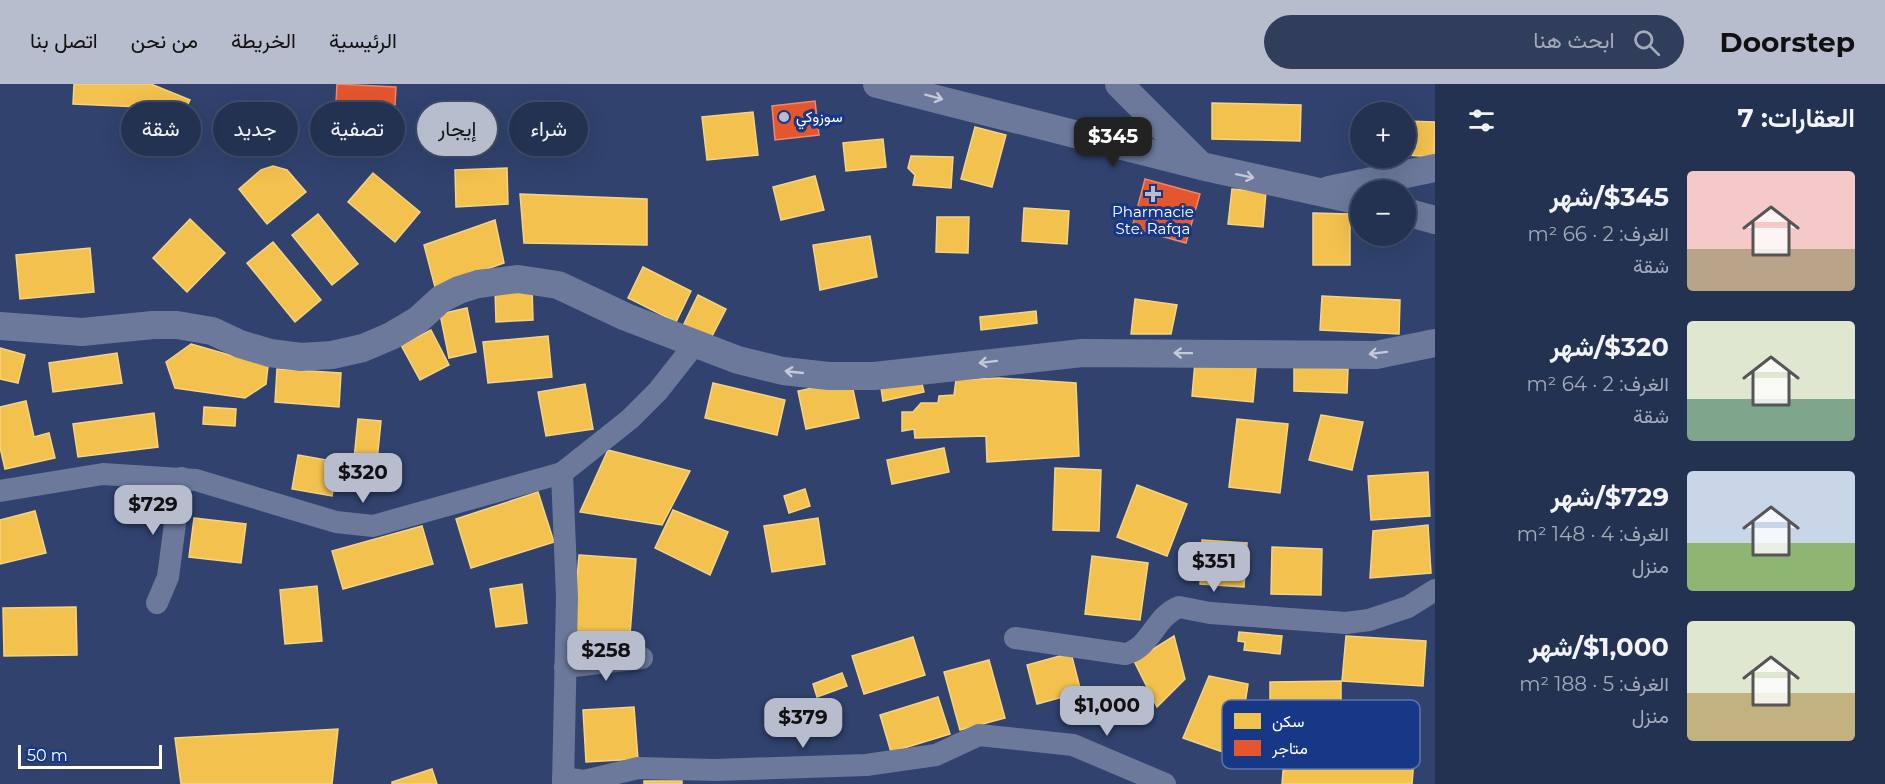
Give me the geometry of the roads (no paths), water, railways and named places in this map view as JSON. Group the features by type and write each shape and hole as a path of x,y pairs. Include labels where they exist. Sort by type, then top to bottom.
{"street":[{"path":"877,84 1201,166 1350,199"},
{"path":"1128,94 1201,166"},
{"path":"1321,192 1435,168"},
{"path":"1416,215 1435,220"},
{"path":"0,326 82,332 177,325 212,331 240,345 270,353 301,357 332,356 363,348 392,336 418,320 441,299 459,290 478,284 518,279 558,285 626,317 738,360 783,371 830,375 874,376 1082,353 1376,355 1435,343"},
{"path":"0,492 103,474 181,478 196,480 336,522 373,526 562,473 630,419 658,391 695,344"},
{"path":"562,473 566,585 563,781 584,781 638,768 737,770 866,765 936,755 979,735 1073,745 1165,784"},
{"path":"157,603 168,577 181,478"},
{"path":"1015,638 1125,654 1135,652 1143,645 1161,618 1179,608 1210,613 1346,623 1369,620 1408,608 1435,590"},
{"path":"565,667 642,658"}],"place":[{"name":"سوزوكي","path":"784,117"},
{"name":"Pharmacie Ste. Rafqa","path":"1153,194"}]}
